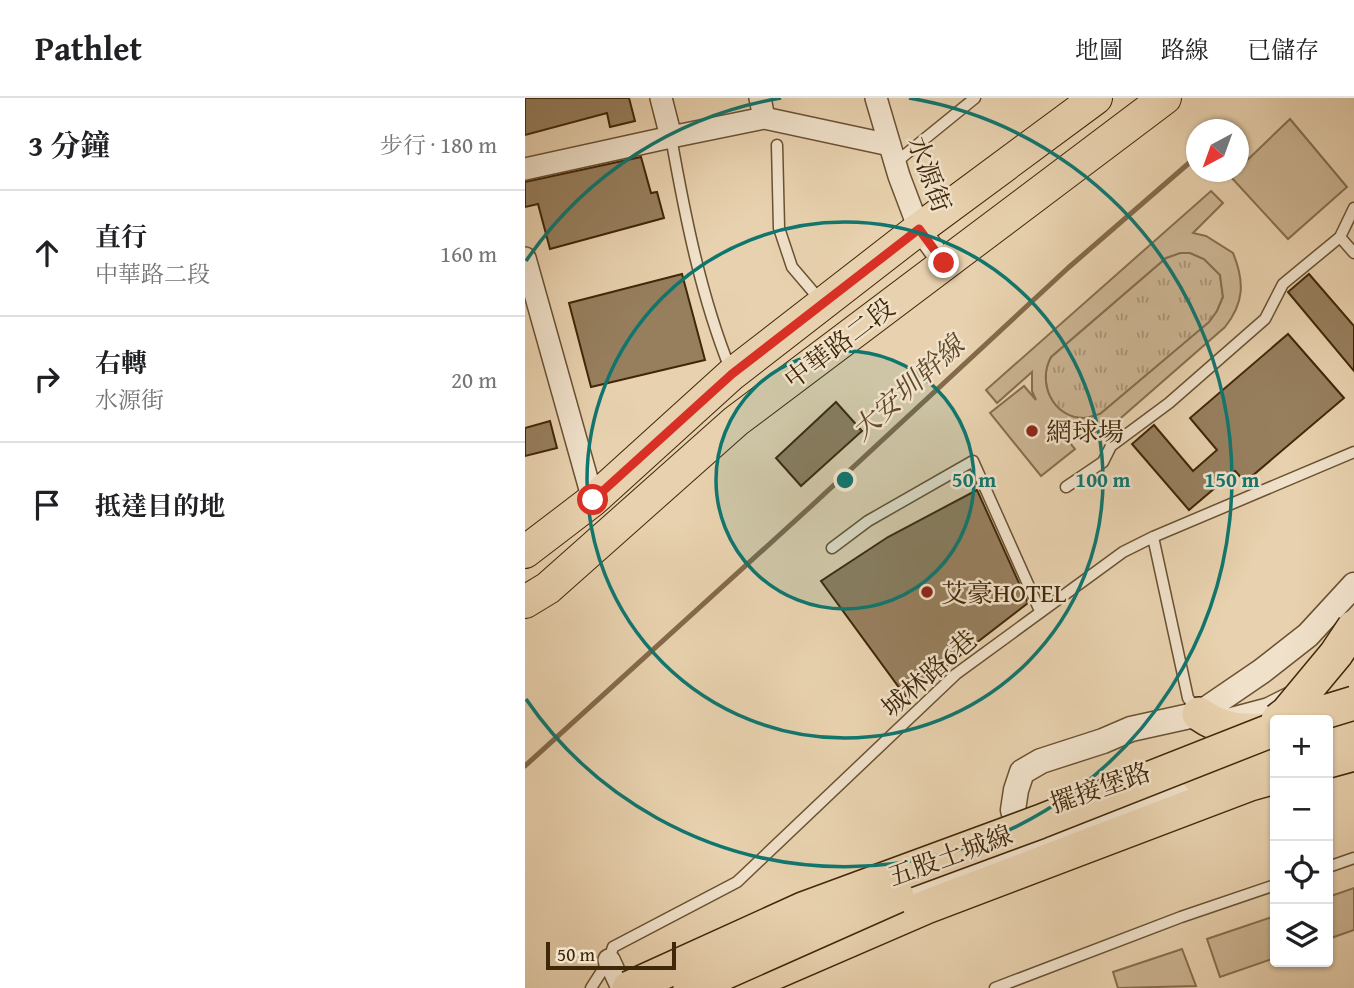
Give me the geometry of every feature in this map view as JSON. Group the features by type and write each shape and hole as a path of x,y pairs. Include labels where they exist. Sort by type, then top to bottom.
{"highway":[{"path":"1282,715 1336,654 1354,626"},
{"path":"1308,715 1354,693"},
{"path":"1312,715 1354,701"},
{"path":"1332,715 1354,701"},
{"path":"1207,719 1235,731 1270,729"},
{"path":"1333,731 1354,724"},
{"path":"1199,777 1242,750 1270,727"},
{"name":"五股土城線","path":"629,988 803,909 1031,834 1270,731"},
{"path":"690,988 965,865 1270,751"},
{"path":"1031,834 1270,751"},
{"path":"1333,760 1354,754"},
{"name":"五股土城線","path":"739,988 926,907 1271,778"}],"main road":[{"name":"中華路二段","path":"525,602 548,588 736,421 1165,98"},
{"name":"中華路二段","path":"525,551 593,500 732,374 1083,102"}],"street":[{"path":"661,98 671,137"},
{"name":"水源街","path":"876,98 919,229 944,263"},
{"path":"525,169 671,137 762,108 779,122 893,154"},
{"path":"525,258 593,500"},
{"path":"1207,719 1308,635 1354,585"},
{"path":"1031,834 1013,810 1022,772 1041,761 1103,741 1136,741 1207,719 1269,710 1319,684 1354,656"},
{"path":"1333,737 1354,731"},
{"name":"擺接堡路","path":"673,988 1031,834 1270,759"},
{"path":"609,960 622,988"}],"lane":[{"path":"893,154 975,98"},
{"path":"671,137 690,236 721,346 732,374"},
{"path":"777,145 779,228 792,267 823,303"},
{"path":"1066,487 1103,462 1111,446 1169,403 1265,319 1283,284 1340,237 1354,208"},
{"path":"1340,237 1354,253"},
{"name":"城林路6巷","path":"591,988 609,960 613,947 737,882 956,674 1123,552 1354,452"},
{"path":"832,548 868,521 972,461 1040,611"},
{"path":"1153,537 1188,698 1207,719"},
{"path":"1333,865 1354,858"},
{"path":"995,988 1270,887"}],"green space":[{"path":"1290,119 1347,187 1288,239 1236,182 1249,182 1249,158"},
{"path":"1211,191 1223,203 1193,233 1206,236 1233,253 1241,283 1236,309 1225,327 1107,430 1081,434 1053,422 1075,449 1041,476 990,413 1024,386 1036,400 1032,391 1032,372 997,403 986,390","holes":["1190,253 1204,259 1220,275 1223,297 1209,322 1100,414 1084,418 1063,412 1050,397 1047,387 1047,367 1051,357 1166,258"]},
{"path":"1190,253 1204,259 1220,275 1223,297 1210,322 1100,414 1084,418 1063,412 1050,397 1047,387 1047,367 1051,357 1166,258"},
{"path":"1354,888 1354,930 1333,937 1333,904 1333,895"},
{"path":"1270,918 1270,960 1220,977 1207,939"},
{"path":"1182,949 1196,986 1118,988 1113,972"}],"building":[{"path":"525,98 629,98 635,121 610,127 607,113 525,135"},
{"path":"641,157 651,193 657,192 664,218 550,249 538,204 525,207 525,182"},
{"path":"682,274 705,360 591,387 569,303"},
{"path":"1309,274 1354,326 1354,371 1288,292"},
{"path":"1288,334 1344,398 1245,482 1235,471 1189,510 1132,444 1154,425 1193,471 1217,450 1190,418"},
{"path":"836,402 862,431 801,486 776,458"},
{"path":"550,421 557,448 525,456 525,428"},
{"name":"艾豪HOTEL","path":"977,490 1028,603 906,697 821,581 888,537"}],"waterway":[{"name":"大安圳幹線","path":"525,766 1068,268 1186,166"}],"place":[{"name":"網球場","path":"1032,431"},
{"name":"艾豪HOTEL","path":"927,592"}],"route":[{"path":"593,500 732,374 919,229 944,263"}]}
